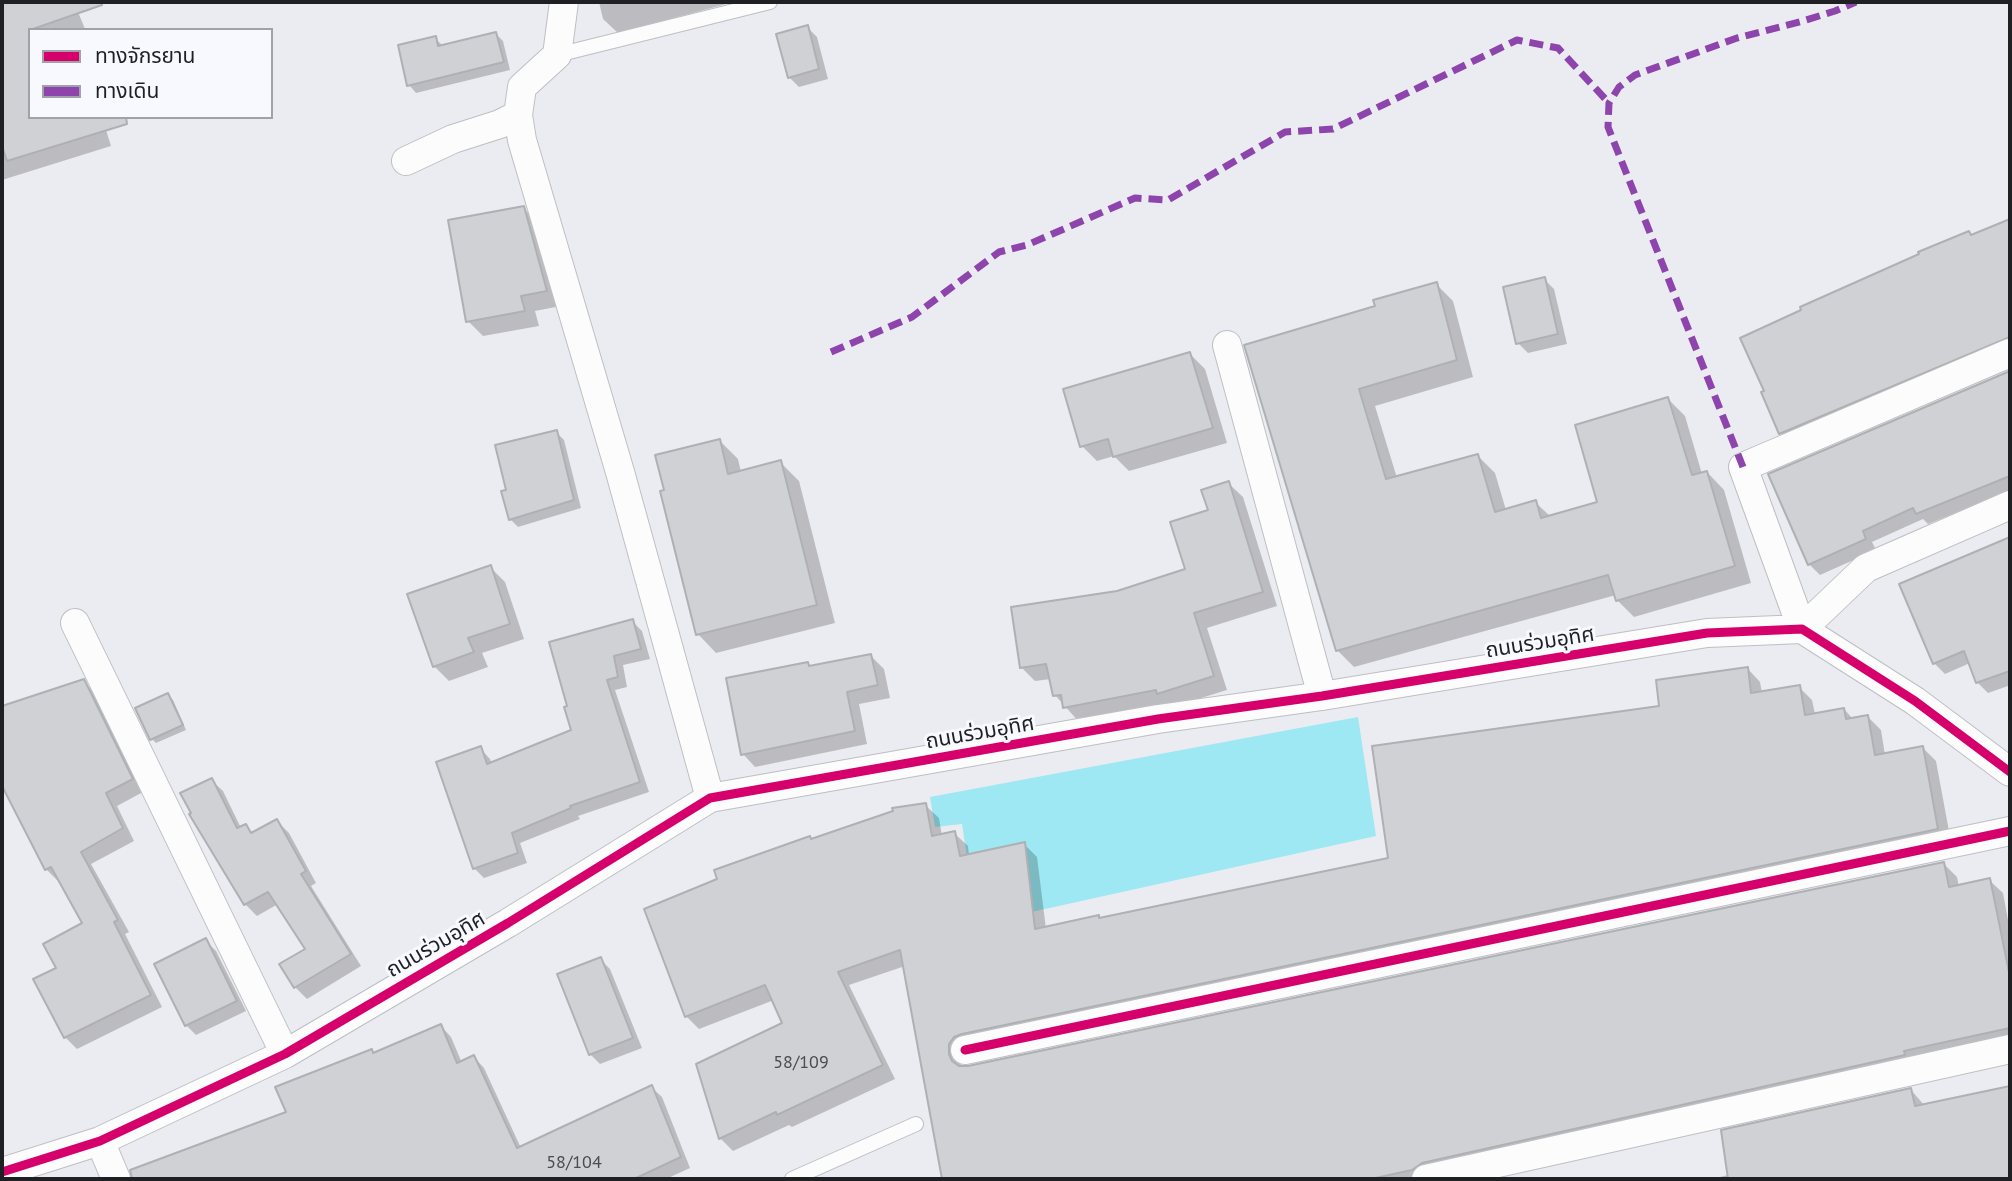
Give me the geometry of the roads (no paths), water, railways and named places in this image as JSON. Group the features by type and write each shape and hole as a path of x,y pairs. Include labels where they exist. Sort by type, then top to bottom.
{"street":[{"path":"564,2 557,54 522,87 518,115 522,140 620,472 710,798"},
{"path":"406,161 453,139 500,124 518,115"},
{"path":"1227,345 1322,696"},
{"path":"2010,354 1743,467 1802,629 1915,701 2010,772"},
{"path":"1802,629 1866,568 2010,505"},
{"path":"75,623 285,1054"},
{"name":"ถนนร่วมอุทิศ","path":"2,1171 100,1141 285,1054 508,923 710,798 1158,719 1322,696 1707,633 1802,629"},
{"path":"965,1050 2010,831"},
{"path":"1426,1179 2010,1049"},
{"path":"100,1141 116,1179"}],"lane":[{"path":"557,54 770,2"},
{"path":"792,1179 916,1124"}],"water":[{"path":"1358,717 1376,836 977,924 962,824 935,827 930,797"}]}
